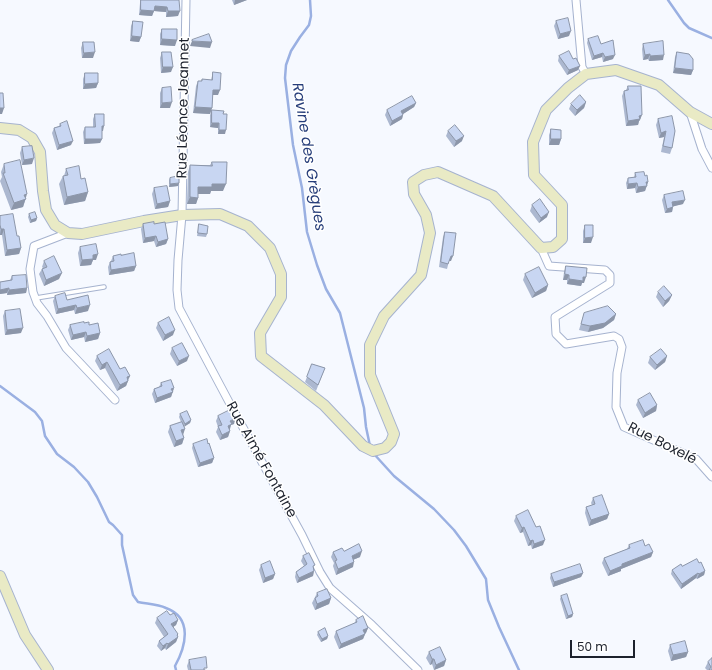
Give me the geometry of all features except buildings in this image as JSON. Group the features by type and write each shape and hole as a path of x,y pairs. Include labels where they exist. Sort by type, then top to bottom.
{"main road":[{"path":"0,128 19,130 32,138 40,152 42,190 46,210 55,225 68,232 82,234 182,215 220,214 248,226 270,248 281,274 281,297 260,333 261,356 324,404 363,446 373,451 385,448 391,442 394,434 370,375 370,346 384,316 421,275 430,233 426,214 414,194 413,182 424,175 438,172 493,196 541,248 553,248 562,239 562,205 534,175 533,142 546,110 568,88 586,74 616,70 659,85 690,112 712,124"},
{"path":"0,576 25,634 48,670"}],"street":[{"name":"Rue Léonce Jeannet","path":"182,215 186,0"},
{"path":"576,0 582,67 586,74"},
{"path":"690,112 702,149 712,168"},
{"name":"Rue Aimé Fontaine","path":"182,215 178,260 179,308 330,588 372,625 418,670"},
{"path":"68,232 34,246 30,269 33,292 37,303 66,348 115,400"},
{"name":"Rue Boxelé","path":"541,248 549,266 605,270 610,275 610,283 555,317 556,334 566,344 614,336 619,339 622,347 617,373 616,407 624,427 696,459 712,477"}],"lane":[{"path":"36,298 104,287"}],"waterway":[{"name":"Ravine des Grègues","path":"310,0 311,16 309,25 291,51 286,65 285,78 293,145 302,188 307,232 326,289 340,313 364,408 370,446"},
{"path":"668,0 689,28 712,38"},
{"path":"0,386 35,412 42,421 45,436 57,454 74,467 88,482 109,522 122,535 122,545 133,595 138,602 166,608 180,618 184,625 185,633 182,650 175,666 176,670"},
{"name":"Ravine des Grègues","path":"374,454 394,476 434,509 454,530 466,546 486,579 488,600 519,670"}]}
